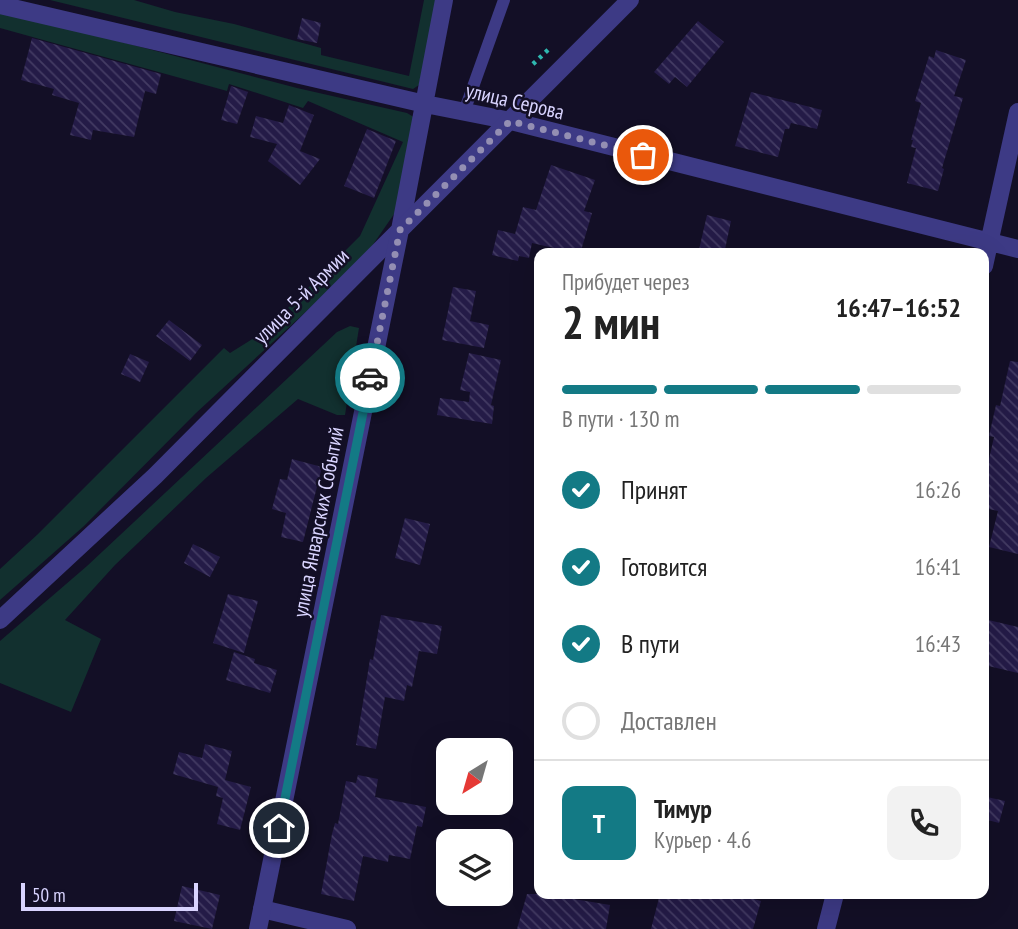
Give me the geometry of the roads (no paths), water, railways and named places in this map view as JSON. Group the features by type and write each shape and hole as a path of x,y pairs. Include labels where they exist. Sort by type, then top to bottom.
{"street":[{"name":"улица Январских Событий","path":"258,929 444,0"},
{"name":"улица 5-й Армии","path":"0,620 155,476 631,0"},
{"name":"улица Серова","path":"0,5 425,104 510,121 1018,249"},
{"path":"988,248 1018,112"},
{"path":"826,929 834,899"},
{"path":"262,909 347,929"}],"lane":[{"path":"464,112 504,0"}]}
